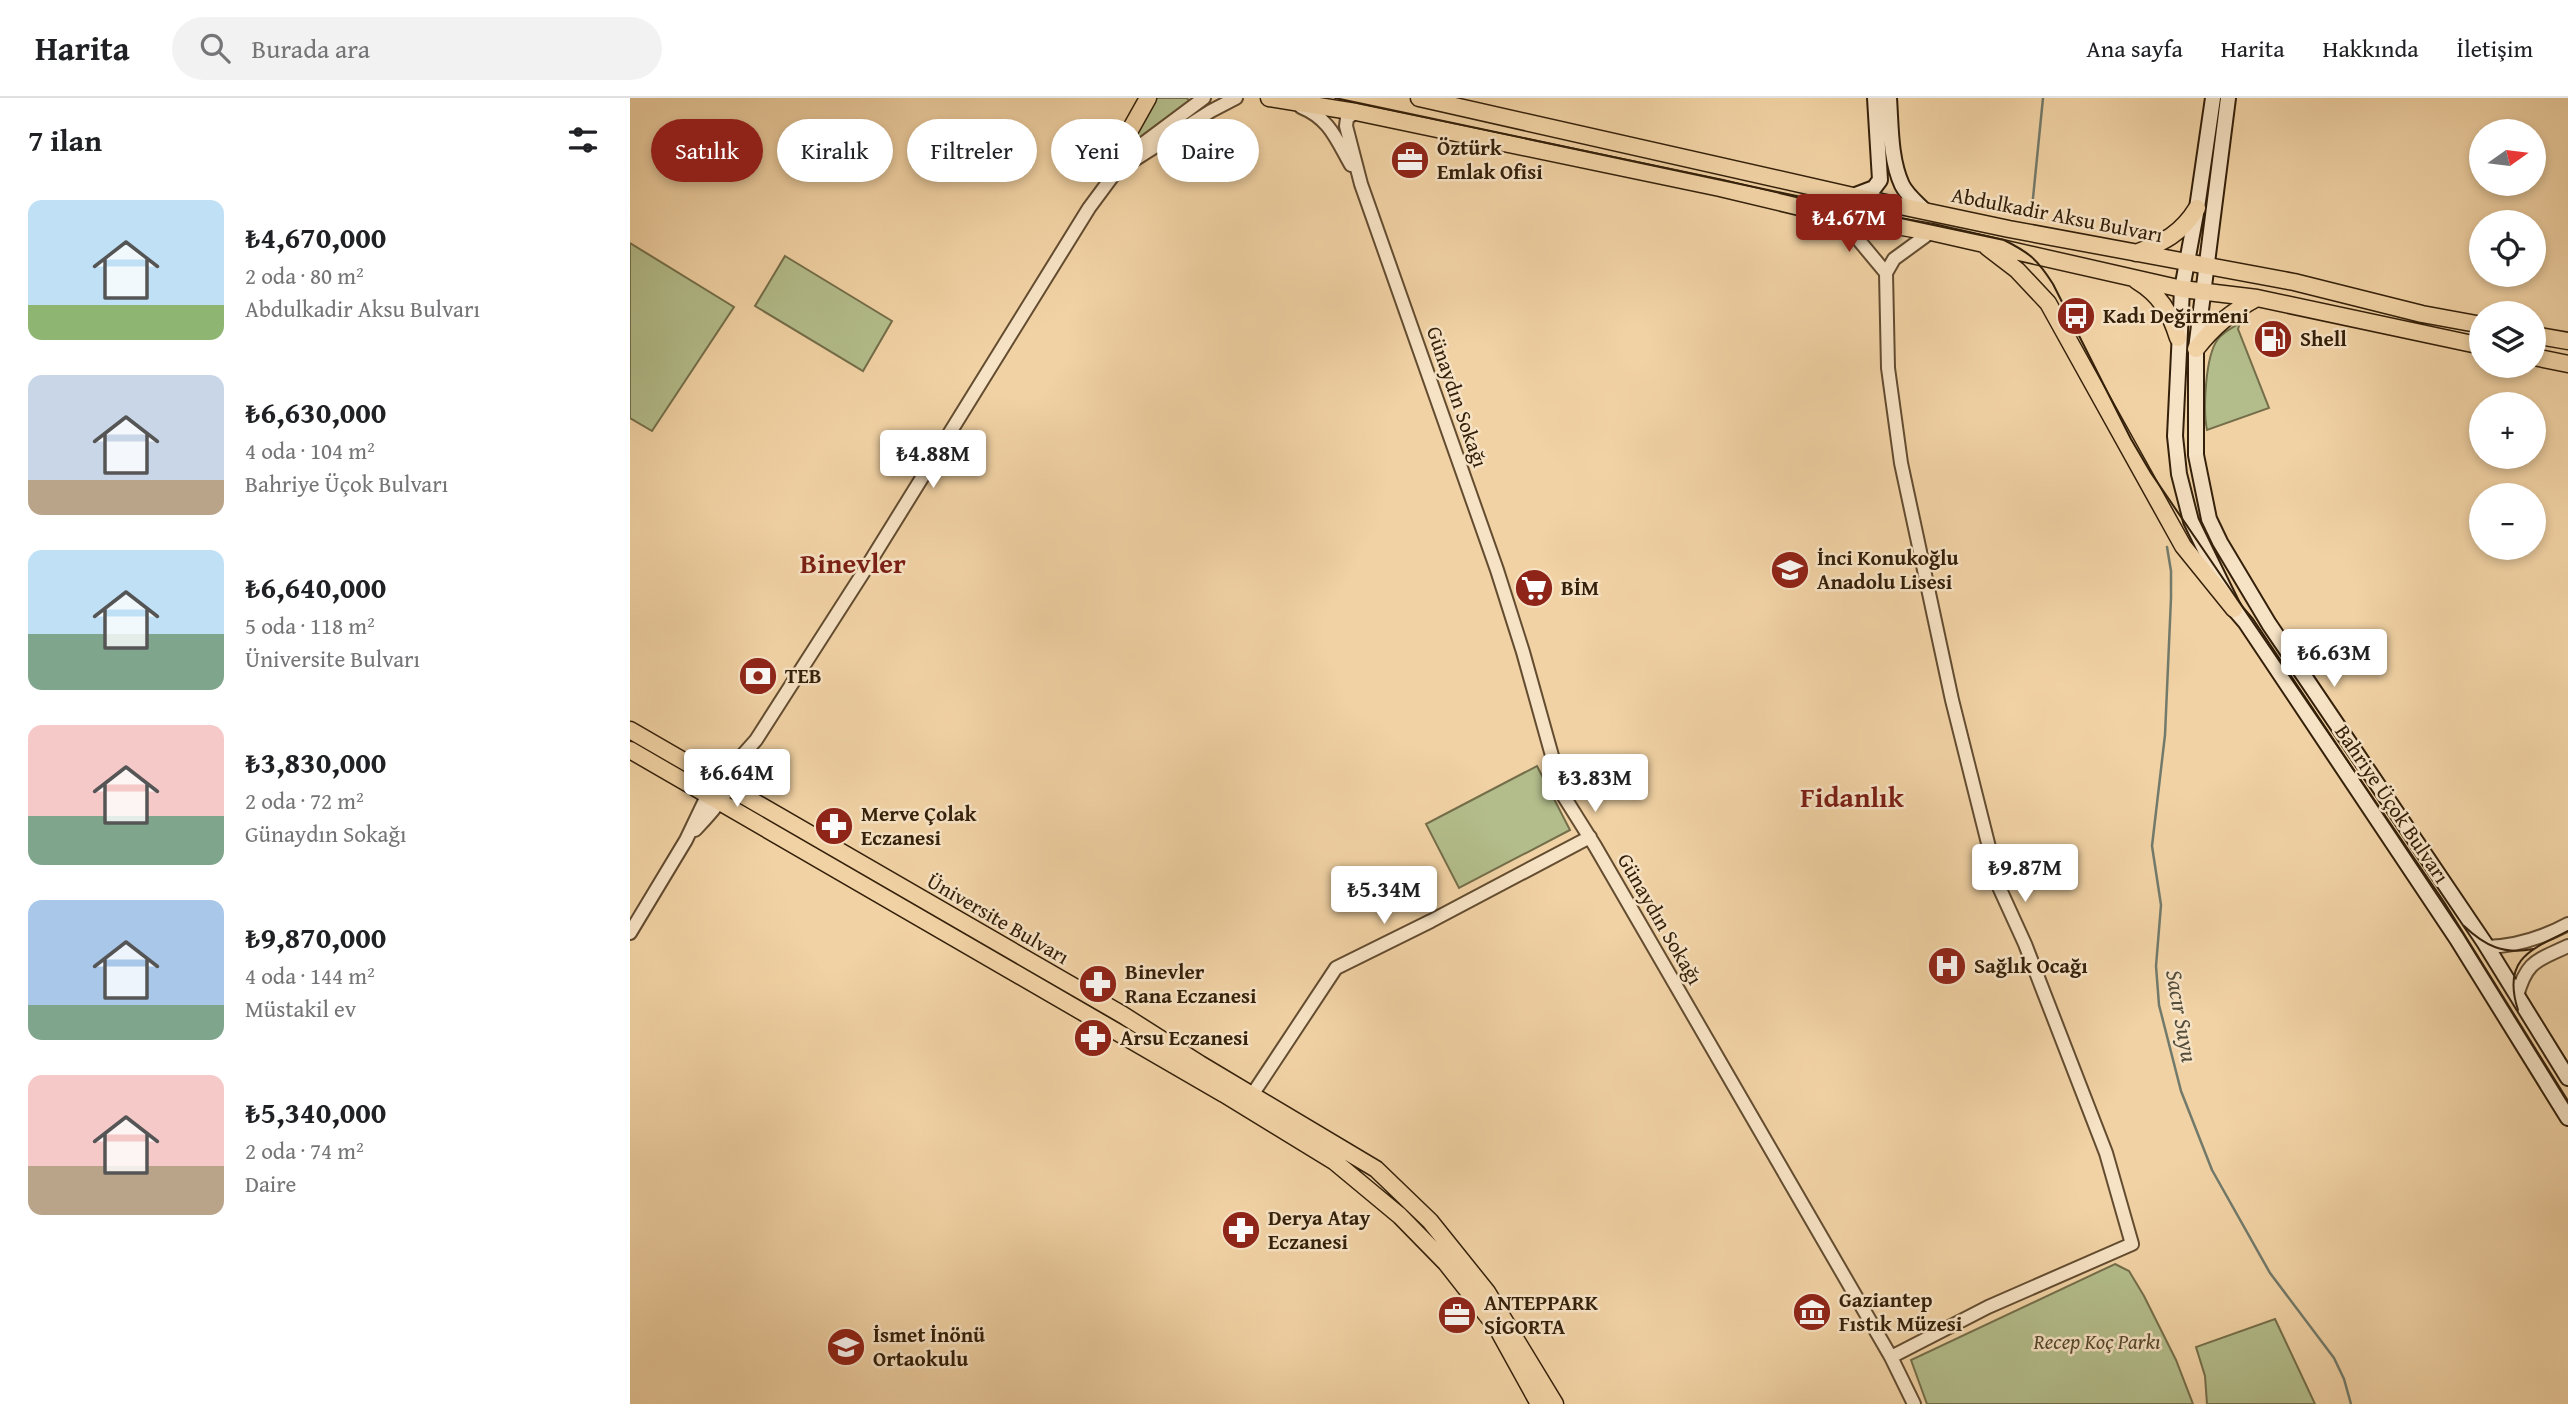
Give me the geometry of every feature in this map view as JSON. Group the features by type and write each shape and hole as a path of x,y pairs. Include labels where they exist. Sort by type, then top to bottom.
{"main road":[{"path":"1136,119 1148,98"},
{"name":"Abdulkadir Aksu Bulvarı","path":"1419,98 1853,196 2008,229 2294,282 2422,314 2469,323"},
{"path":"1853,196 1874,188 1880,180 1875,98"},
{"path":"1889,98 1899,177 1910,197 1924,210"},
{"name":"Bahriye Üçok Bulvarı","path":"2213,98 2197,208 2186,261 2178,338 2175,436 2179,474 2191,521 2234,609 2246,623 2456,939 2568,1118"},
{"name":"Bahriye Üçok Bulvarı","path":"2228,98 2196,349 2194,423 2198,474 2209,519 2269,624 2487,947 2568,1078"},
{"name":"Abdulkadir Aksu Bulvarı","path":"1276,99 1356,112 1720,188 1833,215 1931,232 2182,289 2256,298 2469,343"},
{"path":"1880,180 1890,182 1899,177"},
{"path":"2136,253 2179,232 2197,208"},
{"path":"1982,244 2017,270 2048,303 2183,546 2234,609"},
{"path":"2129,276 2146,286 2166,306 2178,338"},
{"path":"2196,349 2230,313 2256,298"},
{"path":"2546,337 2568,341"},
{"path":"2546,359 2568,364"},
{"name":"Üniversite Bulvarı","path":"630,730 719,792 1335,1162 1400,1216 1446,1263 1497,1328 1539,1404"},
{"name":"Üniversite Bulvarı","path":"630,750 719,792 1123,1015 1376,1169 1430,1220 1487,1292 1555,1404"}],"street":[{"path":"1143,144 1204,98"},
{"path":"1143,154 1236,98"},
{"path":"1276,99 1313,112 1330,126 1361,184"},
{"path":"1356,112 1347,118 1346,126 1361,184"},
{"path":"630,933 686,840 745,752 756,740 863,573 1023,311 1108,182"},
{"name":"Günaydın Sokağı","path":"1361,184 1494,560 1563,795 1590,837 1891,1357 1914,1404"},
{"path":"1833,215 1852,232 1886,273"},
{"path":"1891,1357 1988,1307 2132,1244 2106,1153 2025,944 1999,887 1952,700 1901,463 1888,368 1886,273 1894,259 1931,232"},
{"path":"1252,1095 1336,968 1590,837"},
{"path":"2487,947 2522,943 2547,935 2568,924"},
{"path":"2517,996 2522,977 2531,964 2568,946"}],"green space":[{"path":"1152,98 1186,98 1191,101 1167,119 1157,119 1157,127 1143,137 1143,119 1141,119"},
{"path":"630,243 734,307 652,431 630,418"},
{"path":"785,256 892,321 863,371 755,306"},
{"path":"2240,323 2238,329 2269,408 2207,430 2205,397 2210,358 2220,336"},
{"path":"1537,766 1570,830 1459,888 1426,824"},
{"name":"Recep Koç Parkı","path":"2115,1264 2129,1271 2144,1296 2176,1360 2193,1404 1927,1404 1911,1360"},
{"path":"2275,1319 2315,1404 2207,1404 2205,1376 2196,1347"}],"waterway":[{"path":"2034,213 2033,198 2043,98"},
{"name":"Sacır Suyu","path":"2167,547 2171,571 2171,598 2165,735 2152,846 2161,905 2156,966 2159,1005 2181,1091 2212,1170 2270,1273 2334,1358 2344,1379 2351,1404"}],"tram line":[{"path":"1335,98 2004,240 2033,258 2053,284 2131,439 2151,473 2444,902 2568,1101"},
{"path":"2464,926 2487,944 2504,950 2533,949"},
{"path":"2518,1010 2514,979 2522,959 2541,944 2568,931"}],"place":[{"name":"Öztürk Emlak Ofisi","path":"1410,160"},
{"name":"Kadı Değirmeni","path":"2076,316"},
{"name":"Shell","path":"2273,339"},
{"name":"İnci Konukoğlu Anadolu Lisesi","path":"1790,570"},
{"name":"BİM","path":"1534,588"},
{"name":"TEB","path":"758,676"},
{"name":"Merve Çolak Eczanesi","path":"834,826"},
{"name":"Sağlık Ocağı","path":"1947,966"},
{"name":"Binevler Rana Eczanesi","path":"1098,984"},
{"name":"Arsu Eczanesi","path":"1093,1038"},
{"name":"Derya Atay Eczanesi","path":"1241,1230"},
{"name":"Gaziantep Fıstık Müzesi","path":"1812,1312"},
{"name":"ANTEPPARK SİGORTA","path":"1457,1315"},
{"name":"İsmet İnönü Ortaokulu","path":"846,1347"}],"district":[{"name":"Binevler","path":"853,563"},
{"name":"Fidanlık","path":"1852,797"}]}
